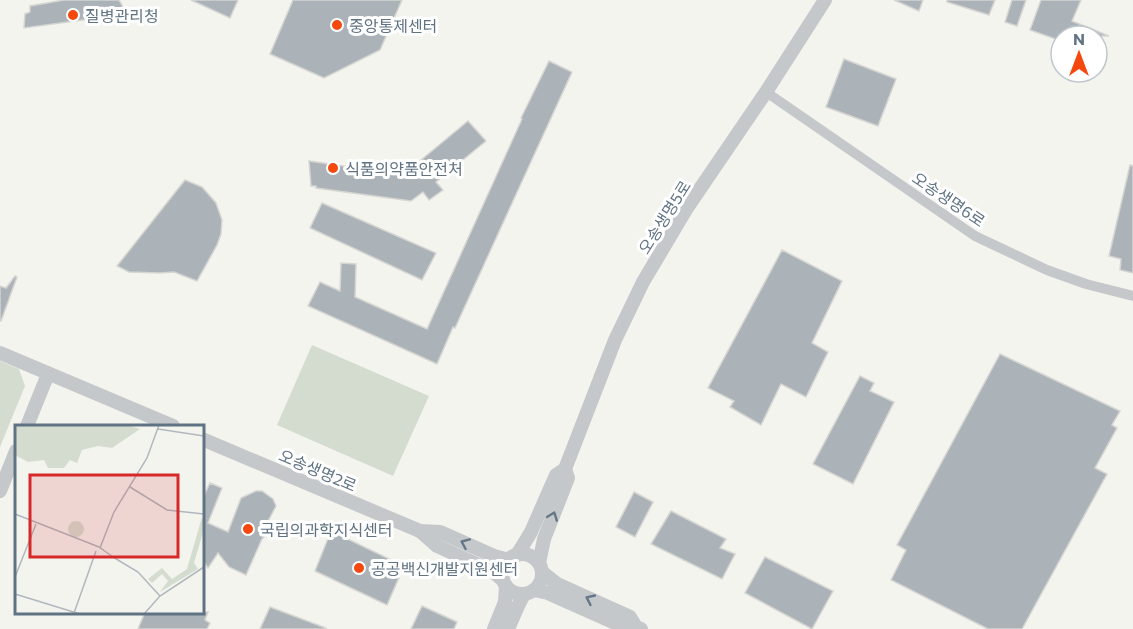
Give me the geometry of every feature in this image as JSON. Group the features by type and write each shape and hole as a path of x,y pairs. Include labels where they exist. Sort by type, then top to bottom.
{"street":[{"name":"오송생명5로","path":"513,557 531,532 556,476 565,469 615,340 643,282 687,208 825,0"},
{"name":"오송생명6로","path":"766,92 975,236 1047,270 1086,284 1133,296"},
{"path":"0,353 171,425"},
{"path":"27,425 48,374"},
{"name":"오송생명2로","path":"204,440 420,531 437,546 492,571 504,583"},
{"path":"0,491 15,454"},
{"name":"오송생명5로","path":"541,568 544,539 568,477 565,469"},
{"name":"오송생명2로","path":"420,531 440,532 494,556 513,557"},
{"path":"494,629 505,602 503,567 513,557 523,554 535,559 557,584 630,617 638,628"},
{"path":"508,629 529,592 540,583 541,568"},
{"path":"504,583 517,594 548,593 624,627 638,628"}],"shaded area":[{"path":"312,345 429,396 393,476 277,425"},
{"path":"0,361 19,369 25,386 0,447"}],"building":[{"name":"질병관리청","path":"64,0 119,0 123,14 111,21 90,19 24,28 25,14 30,12 30,6"},
{"path":"191,0 238,0 230,18"},
{"name":"중앙통제센터","path":"293,0 402,0 380,50 324,78 270,54"},
{"path":"894,0 923,0 919,11"},
{"path":"947,0 995,0 989,15 947,2"},
{"path":"1012,0 1026,0 1017,26 1005,22"},
{"path":"1041,0 1081,0 1072,21 1079,24 1049,24 1049,37 1030,30"},
{"path":"844,59 896,79 878,126 826,107"},
{"path":"549,61 572,72 437,364 308,306 320,282 340,291 341,263 356,264 355,297 427,329 521,118"},
{"name":"식품의약품안전처","path":"468,121 486,141 436,182 443,190 429,200 423,192 411,201 311,186 309,161 403,175"},
{"path":"1130,165 1133,166 1133,273 1120,270 1121,259 1109,256"},
{"path":"185,180 202,187 216,203 222,220 217,245 197,281 174,272 129,272 117,266"},
{"path":"322,203 436,253 422,280 310,228"},
{"path":"782,250 842,281 812,343 828,352 806,397 781,384 761,425 730,407 734,401 708,388"},
{"path":"15,276 17,277 0,321 0,286 6,288"},
{"path":"1000,354 1120,411 1112,425 1117,428 1095,468 1107,474 1022,629 988,629 891,580 906,550 897,545"},
{"path":"860,376 874,383 870,391 894,402 853,484 813,464"},
{"name":"국립의과학지식센터","path":"210,483 222,488 208,523 228,532 241,498 256,491 262,491 273,499 276,506 246,575 229,567 218,553 208,568 204,562 204,496"},
{"path":"634,492 653,502 635,537 616,527"},
{"path":"671,511 726,539 720,548 735,554 722,579 651,544"},
{"name":"공공백신개발지원센터","path":"331,531 404,566 387,605 315,571"},
{"path":"765,557 833,591 812,629 745,593"},
{"path":"422,606 457,622 454,629 411,629"},
{"path":"270,607 326,628 326,629 260,629"},
{"path":"208,612 205,620 210,623 207,629 138,629 144,614 204,614"}],"place":[{"name":"질병관리청","path":"73,15"},
{"name":"중앙통제센터","path":"337,25"},
{"name":"식품의약품안전처","path":"333,168"},
{"name":"국립의과학지식센터","path":"248,529"},
{"name":"공공백신개발지원센터","path":"359,568"}]}
